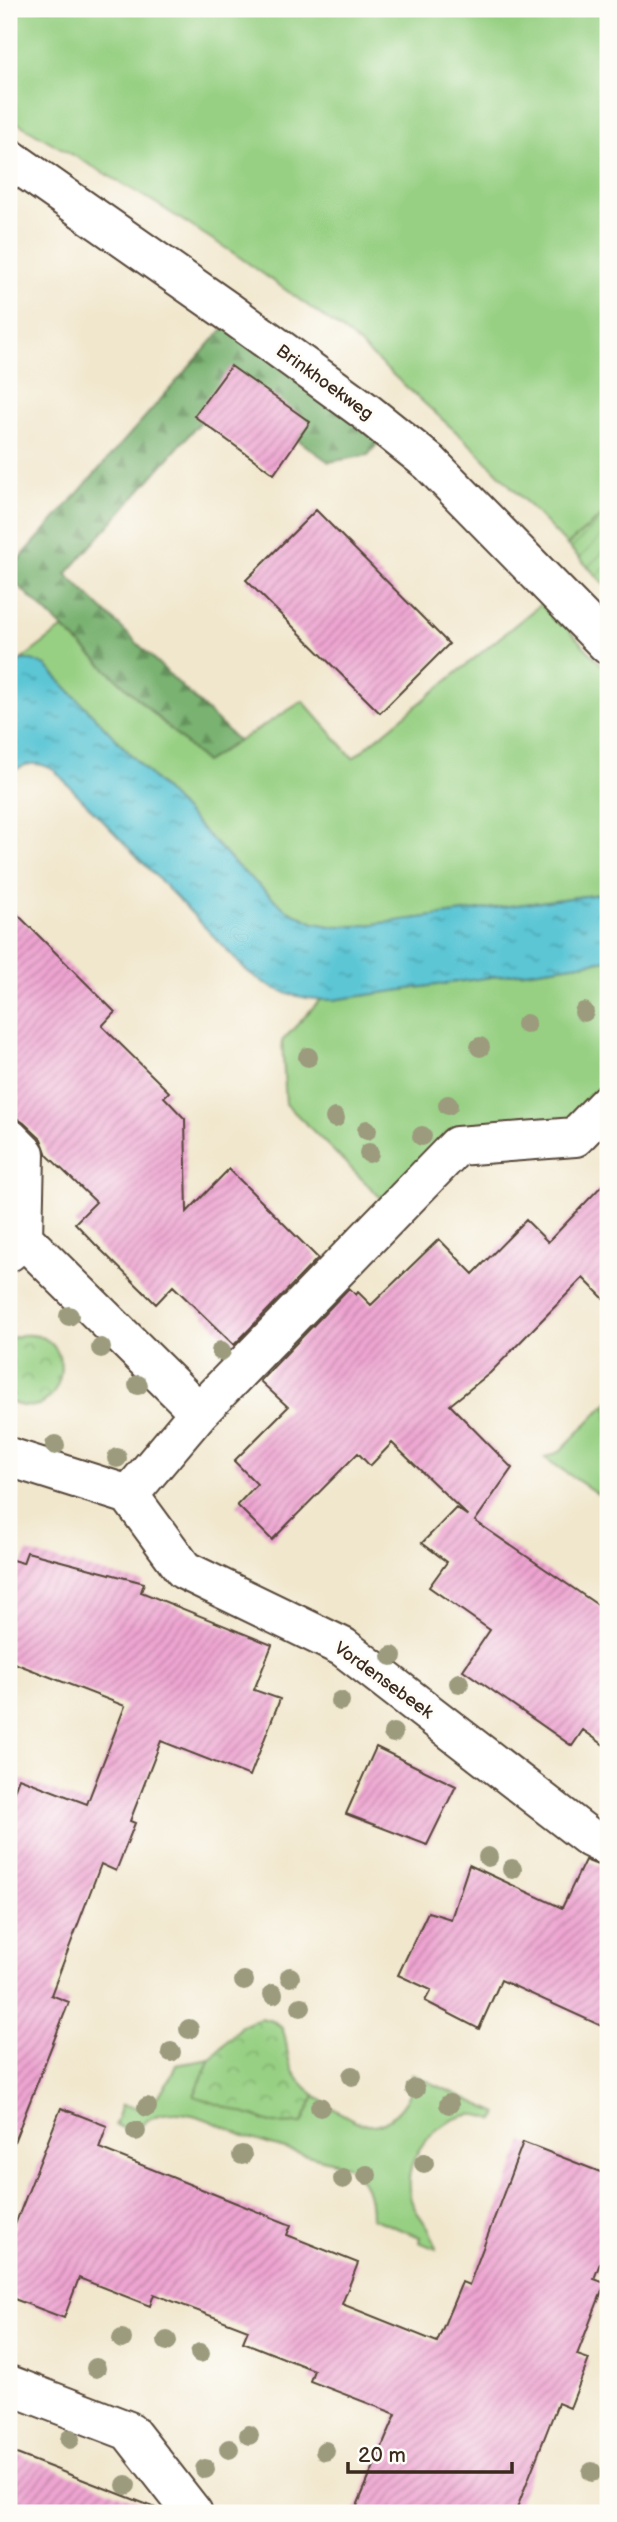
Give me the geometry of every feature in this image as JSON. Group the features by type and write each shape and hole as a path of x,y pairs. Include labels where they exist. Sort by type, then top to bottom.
{"street":[{"name":"Brinkhoekweg","path":"9,158 229,312 365,411 430,463 608,645"},
{"path":"9,1457 128,1495 200,1412 457,1146 575,1137 608,1103"},
{"path":"9,1138 25,1154 16,1245 200,1412"},
{"name":"Vordensebeek","path":"128,1495 184,1570 343,1647 590,1839 608,1847"},
{"path":"9,2385 129,2431 194,2513"}],"green space":[{"path":"9,9 608,9 608,511 567,545 475,449 349,335 238,256 154,202 9,118"},
{"path":"228,323 380,441 368,455 329,462 294,437 234,384 66,574 238,741 205,762 9,577 9,571"},
{"path":"608,511 608,588 567,545"},
{"path":"543,602 608,672 608,893 359,926 314,923 285,909 238,867 46,666 21,660 63,628 205,762 303,701 353,758"},
{"path":"608,960 608,1087 575,1121 450,1130 382,1199 286,1104 282,1041 320,1000"},
{"path":"21,1335 41,1337 54,1347 60,1361 60,1377 54,1391 44,1402 28,1406 9,1401 9,1339"},
{"path":"608,1402 608,1501 545,1458 559,1452"},
{"path":"260,2018 270,2020 282,2028 292,2069 300,2082 315,2095 302,2123 274,2124 194,2096 210,2059 241,2026"},
{"path":"210,2059 194,2096 302,2123 315,2095 340,2113 362,2124 376,2125 385,2122 406,2100 411,2091 412,2074 498,2113 495,2120 469,2115 443,2125 423,2144 416,2156 409,2182 410,2196 431,2233 436,2249 419,2242 420,2237 371,2218 366,2188 346,2165 263,2143 185,2114 158,2115 138,2130 134,2128 132,2131 115,2125 122,2105 142,2108 149,2104 163,2090 176,2065"}],"water":[{"path":"21,660 32,660 46,666 238,867 285,909 314,923 359,926 608,893 608,960 333,1000 298,996 267,984 247,971 55,771 43,765 31,764 19,768 9,776 9,671"}],"building":[{"path":"231,366 310,422 274,474 194,416"},
{"path":"316,510 449,644 380,713 246,580"},
{"path":"9,906 115,1012 102,1026 169,1092 164,1097 185,1119 187,1212 229,1169 318,1258 234,1345 173,1286 156,1304 95,1244 75,1223 96,1202 47,1155 41,1139 24,1123 15,1117 9,1117"},
{"path":"608,1179 608,1303 583,1278 490,1373 450,1405 512,1468 475,1521 608,1612 608,1748 583,1730 572,1746 463,1670 490,1630 429,1587 447,1562 422,1543 456,1508 468,1516 392,1443 370,1466 358,1453 272,1540 237,1505 257,1484 234,1461 288,1407 260,1381 349,1288 356,1295 358,1292 371,1305 439,1239 473,1274 526,1220 548,1242"},
{"path":"27,1552 144,1583 141,1592 272,1645 254,1690 280,1699 250,1776 161,1741 130,1821 135,1823 116,1871 101,1864 51,1995 69,2002 12,2147 9,2146 9,1804 19,1778 87,1804 125,1706 9,1661 9,1559 23,1563"},
{"path":"376,1747 456,1786 427,1845 346,1814"},
{"path":"585,1860 608,1869 608,2029 501,1980 479,2029 425,2001 431,1990 398,1975 428,1912 451,1919 469,1865 562,1908"},
{"path":"61,2108 107,2126 99,2148 291,2225 287,2235 358,2263 342,2304 437,2342 462,2282 469,2285 523,2142 608,2175 608,2242 594,2279 605,2283 577,2355 589,2359 570,2408 558,2403 515,2513 354,2513 396,2414 310,2381 314,2370 243,2342 248,2330 154,2294 150,2306 79,2278 64,2318 9,2297 9,2240"},
{"path":"9,2451 161,2510 161,2513 9,2513"}]}
